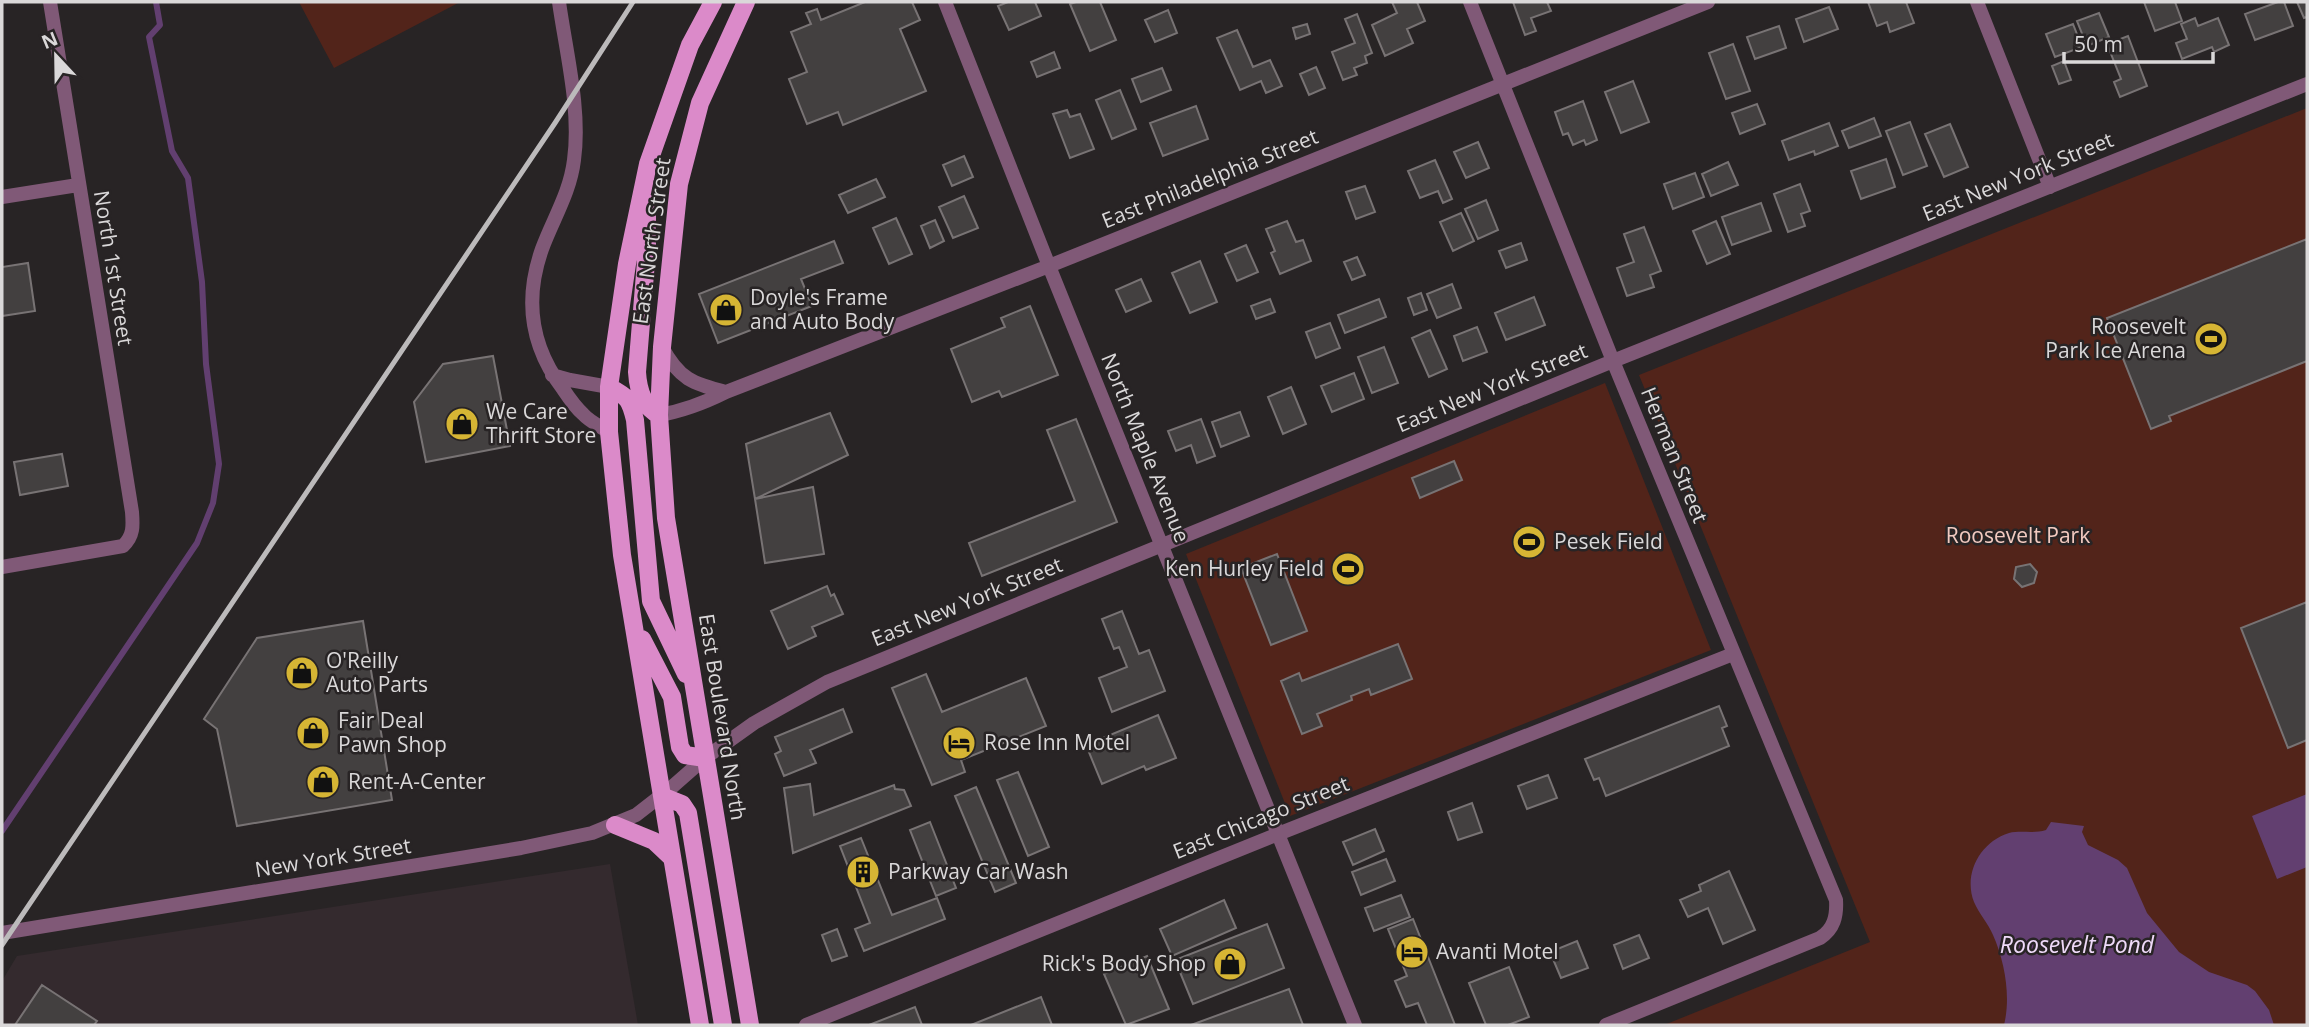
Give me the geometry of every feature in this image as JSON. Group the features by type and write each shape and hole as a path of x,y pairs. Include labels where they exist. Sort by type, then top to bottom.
{"main road":[{"name":"East North Street","path":"609,387 626,264 648,164 690,45 713,2"},
{"name":"East North Street","path":"659,415 662,347 679,184 700,103 746,2"},
{"path":"648,164 647,249 637,372 638,386 645,401 651,411 659,415"},
{"path":"609,387 609,432 622,555 700,1025"},
{"path":"609,387 630,401 635,420 651,601 695,692"},
{"name":"East Boulevard North","path":"659,415 666,517 750,1025"},
{"path":"634,623 672,697 680,747 685,755 705,758"},
{"path":"662,796 682,804 688,813 723,1025"},
{"path":"615,825 654,841 672,858"}],"street":[{"name":"North 1st Street","path":"2,567 109,550 123,546 130,540 132,532 132,512 50,2"},
{"path":"559,2 576,122 576,144 569,185 535,271 532,291 535,335 545,364 580,412 609,432"},
{"name":"North Maple Avenue","path":"945,2 1355,1025"},
{"name":"Herman Street","path":"1470,2 1613,361 1836,900 1837,913 1834,923 1827,933 1805,946 1606,1025"},
{"name":"East Philadelphia Street","path":"659,415 679,412 1708,2"},
{"path":"1977,2 2050,187"},
{"name":"East New York Street","path":"662,796 705,758 754,723 827,682 1613,361 2307,84"},
{"path":"2,197 78,185"},
{"path":"662,347 676,370 683,376 698,385 726,392"},
{"path":"552,374 609,387"},
{"name":"East Chicago Street","path":"806,1025 1733,654"},
{"name":"New York Street","path":"2,933 521,848 593,833 615,825 641,812 662,796"}],"shaded area":[{"path":"610,864 638,1025 2,1025 2,981 17,956"}],"green space":[{"path":"299,2 460,2 334,68"},
{"name":"Roosevelt Park","path":"2307,108 2307,1025 1664,1025 1870,942 1639,375"},
{"path":"1605,383 1711,650 1290,816 1186,554"}],"water":[{"path":"2307,794 2307,867 2277,879 2252,816"},
{"name":"Roosevelt Pond","path":"2051,822 2084,826 2082,832 2088,845 2118,860 2127,868 2147,913 2179,952 2209,972 2247,985 2255,991 2269,1010 2274,1025 2004,1025 2007,991 2004,968 1993,935 1974,902 1971,891 1973,870 1982,851 1999,837 2014,832 2046,830"}],"building":[{"path":"865,2 912,2 920,20 900,29 926,91 843,125 838,112 807,124 789,79 807,72 791,32 811,24 806,13 817,9 821,20"},
{"path":"1008,2 1035,2 1041,16 1009,30 998,6"},
{"path":"1100,2 1116,40 1090,51 1070,4"},
{"path":"1392,2 1417,2 1425,21 1407,29 1413,43 1385,56 1372,25 1397,13"},
{"path":"1513,2 1547,2 1551,11 1531,18 1536,31 1525,35"},
{"path":"1868,2 1906,2 1914,23 1890,32 1887,22 1877,26"},
{"path":"2144,2 2175,2 2182,21 2155,31"},
{"path":"2284,2 2293,26 2255,40 2245,14"},
{"path":"2297,2 2307,2 2307,17 2304,18"},
{"path":"1829,7 1838,29 1804,42 1796,19"},
{"path":"1168,10 1177,33 1155,42 1145,20"},
{"path":"2099,13 2109,37 2087,46 2077,21"},
{"path":"1357,14 1372,53 1365,56 1367,63 1354,68 1357,75 1343,80 1332,52 1355,43 1345,19"},
{"path":"2195,18 2198,26 2218,18 2229,45 2214,52 2212,47 2182,59 2176,43 2187,39 2181,24"},
{"path":"1307,24 1310,34 1296,39 1293,28"},
{"path":"2073,24 2082,47 2055,57 2046,34"},
{"path":"1779,26 1786,48 1755,59 1747,37"},
{"path":"1237,30 1253,67 1270,60 1282,86 1266,93 1261,81 1240,90 1217,38"},
{"path":"2128,36 2147,86 2120,97 2114,82 2121,79 2107,44"},
{"path":"1733,44 1750,91 1726,99 1709,53"},
{"path":"1054,52 1060,68 1037,77 1031,62"},
{"path":"2064,61 2071,80 2059,84 2052,66"},
{"path":"1316,67 1325,88 1309,95 1300,74"},
{"path":"1162,68 1171,90 1141,102 1132,79"},
{"path":"1633,81 1649,122 1621,133 1605,92"},
{"path":"1120,90 1136,129 1112,139 1096,100"},
{"path":"1583,101 1597,140 1586,145 1584,140 1573,145 1568,133 1563,135 1555,112"},
{"path":"1757,104 1765,124 1740,134 1732,113"},
{"path":"1196,106 1208,139 1163,156 1150,123"},
{"path":"1067,110 1070,117 1080,114 1094,149 1070,158 1053,114"},
{"path":"1874,118 1881,136 1849,148 1842,131"},
{"path":"1910,122 1927,166 1903,175 1886,131"},
{"path":"1829,123 1838,146 1815,155 1814,151 1789,160 1782,141"},
{"path":"1950,124 1968,167 1944,177 1925,134"},
{"path":"1478,142 1489,168 1466,178 1454,152"},
{"path":"964,156 973,177 952,186 943,165"},
{"path":"1886,159 1895,187 1861,199 1851,171"},
{"path":"1435,160 1452,199 1443,203 1438,191 1420,198 1408,171"},
{"path":"1728,162 1738,185 1711,196 1702,174"},
{"path":"1695,173 1704,197 1673,209 1664,184"},
{"path":"876,179 885,197 848,213 839,195"},
{"path":"1800,184 1810,211 1801,214 1805,226 1788,232 1774,194"},
{"path":"1365,186 1375,212 1356,219 1346,192"},
{"path":"964,196 978,228 953,238 939,207"},
{"path":"1486,200 1498,230 1478,239 1465,209"},
{"path":"1761,203 1771,231 1732,245 1722,217"},
{"path":"1461,213 1474,241 1453,251 1440,222"},
{"path":"896,218 912,254 889,264 873,228"},
{"path":"935,220 944,241 930,248 921,226"},
{"path":"1287,221 1296,242 1303,240 1311,261 1280,274 1271,253 1275,251 1266,229"},
{"path":"1716,221 1730,254 1707,264 1693,231"},
{"path":"1644,227 1661,271 1650,275 1654,287 1627,296 1617,268 1634,262 1624,234"},
{"name":"Roosevelt Park Ice Arena","path":"2307,239 2307,361 2169,416 2171,421 2151,429 2107,318"},
{"path":"834,241 843,263 801,279 812,306 718,343 699,294"},
{"path":"1521,243 1527,260 1506,268 1499,251"},
{"path":"1246,245 1258,272 1237,281 1225,254"},
{"path":"1357,257 1365,275 1352,280 1344,262"},
{"path":"1200,261 1217,302 1190,313 1172,273"},
{"path":"28,263 35,311 2,316 2,267"},
{"path":"1141,279 1151,301 1126,312 1116,290"},
{"path":"1452,284 1461,308 1437,318 1427,294"},
{"path":"1421,293 1427,310 1414,315 1408,298"},
{"path":"1534,297 1545,325 1506,340 1495,313"},
{"path":"1270,299 1275,312 1256,319 1251,306"},
{"path":"1379,299 1386,317 1345,333 1338,315"},
{"path":"1030,306 1058,375 1002,397 999,391 972,402 951,349 1005,327 1001,318"},
{"path":"1330,323 1340,348 1316,358 1306,332"},
{"path":"1477,327 1487,352 1463,361 1454,336"},
{"path":"1430,330 1447,369 1429,377 1412,338"},
{"path":"1384,347 1398,383 1372,393 1358,357"},
{"name":"We Care Thrift Store","path":"493,356 510,446 426,462 414,402 443,364"},
{"path":"1354,373 1364,399 1332,412 1321,386"},
{"path":"1291,387 1306,424 1283,434 1268,397"},
{"path":"1240,412 1249,436 1221,447 1212,422"},
{"path":"830,413 848,455 755,499 746,444"},
{"path":"1076,419 1117,522 982,576 969,543 1075,501 1047,430"},
{"path":"1201,419 1215,456 1197,463 1191,445 1176,451 1168,431"},
{"path":"62,454 68,486 20,495 14,462"},
{"path":"1454,461 1462,480 1420,498 1412,478"},
{"path":"813,487 824,554 765,563 755,499"},
{"path":"1277,554 1307,631 1271,645 1241,568"},
{"path":"2030,564 2037,572 2034,583 2022,587 2014,579 2016,567"},
{"path":"827,586 831,596 834,594 843,614 812,627 816,636 788,649 771,611"},
{"path":"2307,602 2307,740 2288,748 2241,628"},
{"path":"1122,611 1139,654 1149,650 1165,691 1112,712 1099,678 1127,667 1119,647 1114,649 1102,619"},
{"path":"363,621 392,800 237,826 217,729 204,719 257,638"},
{"path":"1398,644 1412,679 1371,695 1369,689 1351,696 1352,700 1317,714 1322,726 1302,734 1281,681 1299,673 1302,681"},
{"name":"Rose Inn Motel","path":"926,674 942,712 1026,678 1046,726 961,760 965,772 932,785 892,688"},
{"path":"1719,706 1727,726 1722,728 1729,746 1606,796 1599,778 1594,780 1585,759"},
{"path":"843,709 852,732 810,750 816,763 784,776 775,754 781,751 775,737"},
{"path":"1158,715 1176,758 1146,770 1144,766 1102,784 1086,745"},
{"path":"1018,772 1049,847 1028,856 997,780"},
{"path":"1548,775 1557,798 1527,809 1518,786"},
{"path":"810,784 814,815 894,785 895,789 904,790 911,806 793,853 784,788"},
{"path":"976,787 1016,883 995,892 955,796"},
{"path":"1472,803 1482,832 1458,840 1448,812"},
{"path":"930,822 956,888 936,896 910,830"},
{"path":"1375,829 1384,851 1353,865 1343,842"},
{"name":"Parkway Car Wash","path":"861,838 892,915 937,898 945,919 864,951 855,929 870,923 840,846"},
{"path":"1386,859 1395,881 1361,895 1352,872"},
{"path":"1729,871 1755,930 1723,944 1708,908 1688,917 1680,900 1701,891 1699,885"},
{"path":"1401,895 1410,917 1374,931 1365,908"},
{"path":"1224,900 1236,928 1172,956 1160,929"},
{"name":"Avanti Motel","path":"1413,919 1455,1025 1427,1025 1418,1003 1406,1007 1395,981 1407,976 1388,929"},
{"name":"Rick's Body Shop","path":"1267,924 1284,968 1193,1004 1175,960"},
{"path":"837,929 847,956 832,961 822,935"},
{"path":"1639,935 1649,958 1623,969 1614,945"},
{"path":"1577,941 1588,968 1561,978 1550,952"},
{"path":"1147,956 1169,1009 1126,1025 1104,974"},
{"path":"1509,967 1529,1017 1508,1025 1486,1025 1469,983"},
{"path":"42,985 97,1021 94,1025 15,1025"},
{"path":"1289,989 1303,1025 1191,1025"},
{"path":"1041,997 1052,1025 971,1025"},
{"path":"915,1007 922,1025 869,1025"}],"waterway":[{"path":"2,831 197,543 213,503 219,464 206,364 202,282 188,178 172,151 149,37 160,25 156,2"}],"railway":[{"path":"2,945 555,123 633,2"}],"place":[{"name":"Doyle's Frame and Auto Body","path":"726,310"},
{"name":"Roosevelt Park Ice Arena","path":"2211,339"},
{"name":"We Care Thrift Store","path":"462,424"},
{"name":"Pesek Field","path":"1529,542"},
{"name":"Ken Hurley Field","path":"1348,569"},
{"name":"O'Reilly Auto Parts","path":"302,673"},
{"name":"Fair Deal Pawn Shop","path":"313,733"},
{"name":"Rose Inn Motel","path":"959,743"},
{"name":"Rent-A-Center","path":"323,782"},
{"name":"Parkway Car Wash","path":"863,872"},
{"name":"Avanti Motel","path":"1412,952"},
{"name":"Rick's Body Shop","path":"1230,964"}]}
